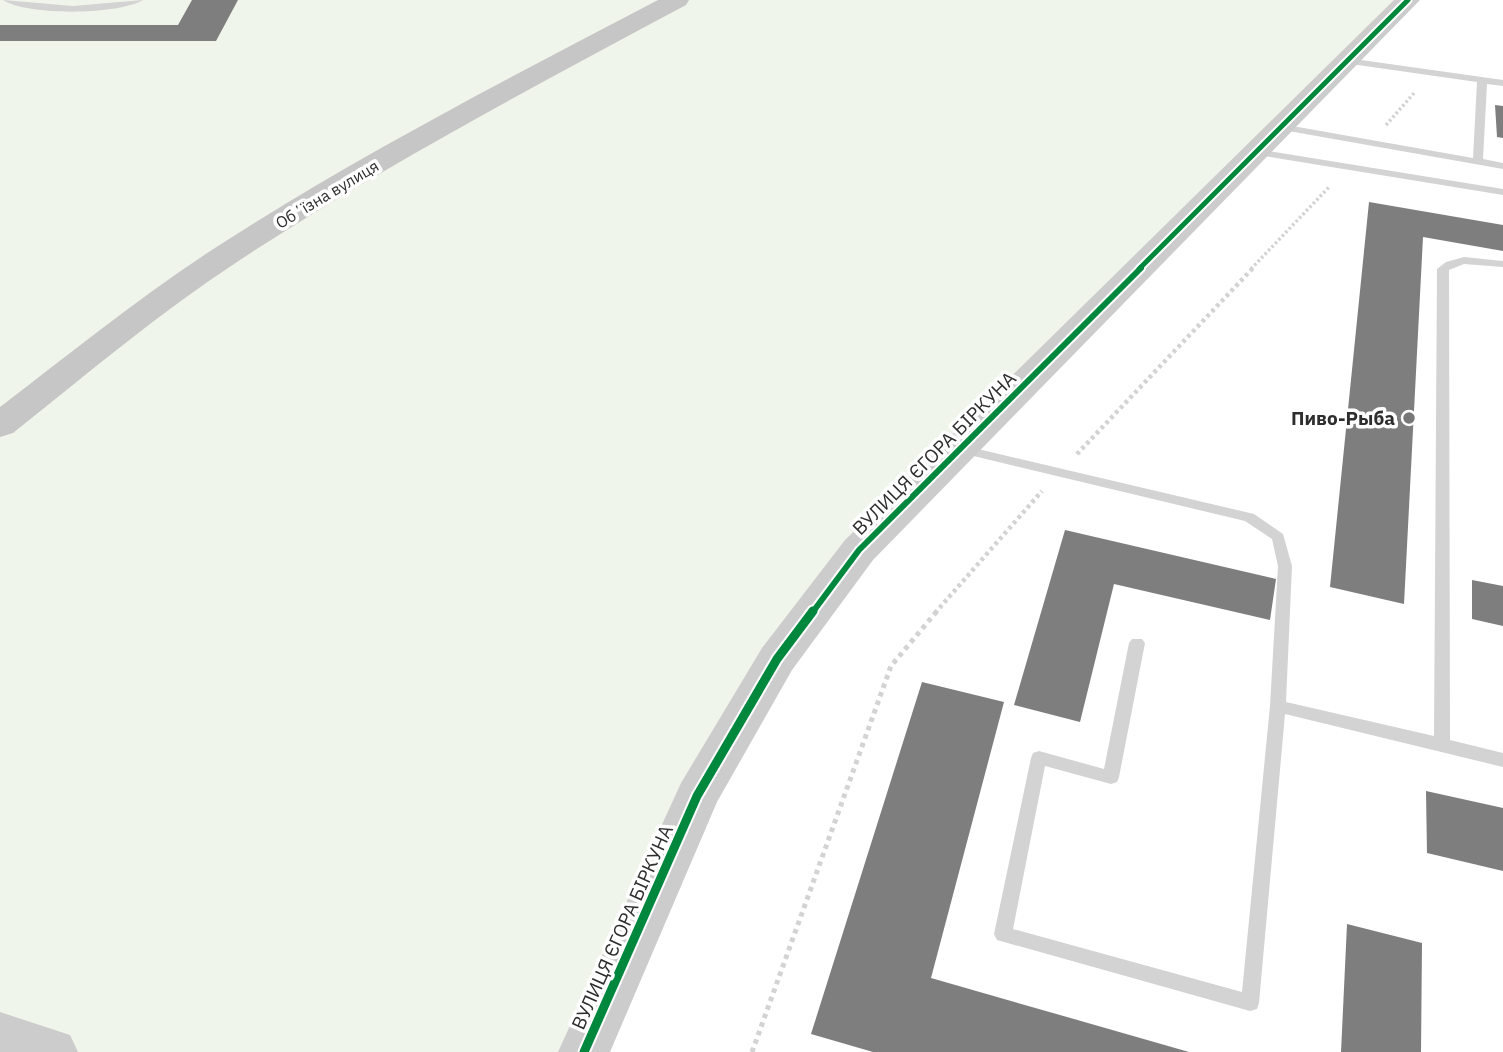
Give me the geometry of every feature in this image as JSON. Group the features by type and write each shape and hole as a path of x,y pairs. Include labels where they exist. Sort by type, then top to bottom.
{"main road":[{"name":"Обʼїзна вулиця","path":"0,425 227,254 501,92 677,0"}],"street":[{"name":"ВУЛИЦЯ ЄГОРА БІРКУНА","path":"583,1052 697,796 777,659 859,550 1408,0"},
{"path":"0,1036 52,1052"}],"lane":[{"path":"8,0 29,6 67,8 138,0"},
{"path":"1347,61 1503,83"},
{"path":"1478,161 1482,80"},
{"path":"1268,140 1372,142 1503,166"},
{"path":"1268,140 1348,167 1503,192"},
{"path":"1442,744 1443,269 1451,262 1475,259 1503,264"},
{"path":"961,449 1249,517 1278,537 1285,566 1278,706 1250,1003 1003,934 1039,758 1111,777 1138,643"},
{"path":"1278,706 1503,760"}],"path":[{"path":"1372,142 1431,73"},
{"path":"752,1052 891,666 987,551 1348,167"}],"shaded area":[{"path":"0,0 1408,0 777,659 583,1052 52,1052 0,1036"}],"building":[{"path":"192,0 238,0 216,41 0,41 0,25 178,25"},
{"path":"1495,105 1503,106 1503,138 1497,137"},
{"path":"1369,202 1503,225 1503,251 1423,237 1404,604 1330,587"},
{"path":"1065,530 1276,579 1270,620 1114,584 1080,722 1014,705"},
{"path":"1472,580 1503,586 1503,626 1472,619"},
{"path":"922,682 1004,702 931,978 1189,1052 873,1052 811,1034"},
{"path":"1426,791 1503,808 1503,871 1427,853"},
{"path":"1347,924 1422,943 1421,1052 1341,1052"}],"cycle path":[{"path":"584,1052 697,796 777,659 859,550 1408,0"}],"place":[{"name":"Пиво-Рыба","path":"1409,418"}]}
